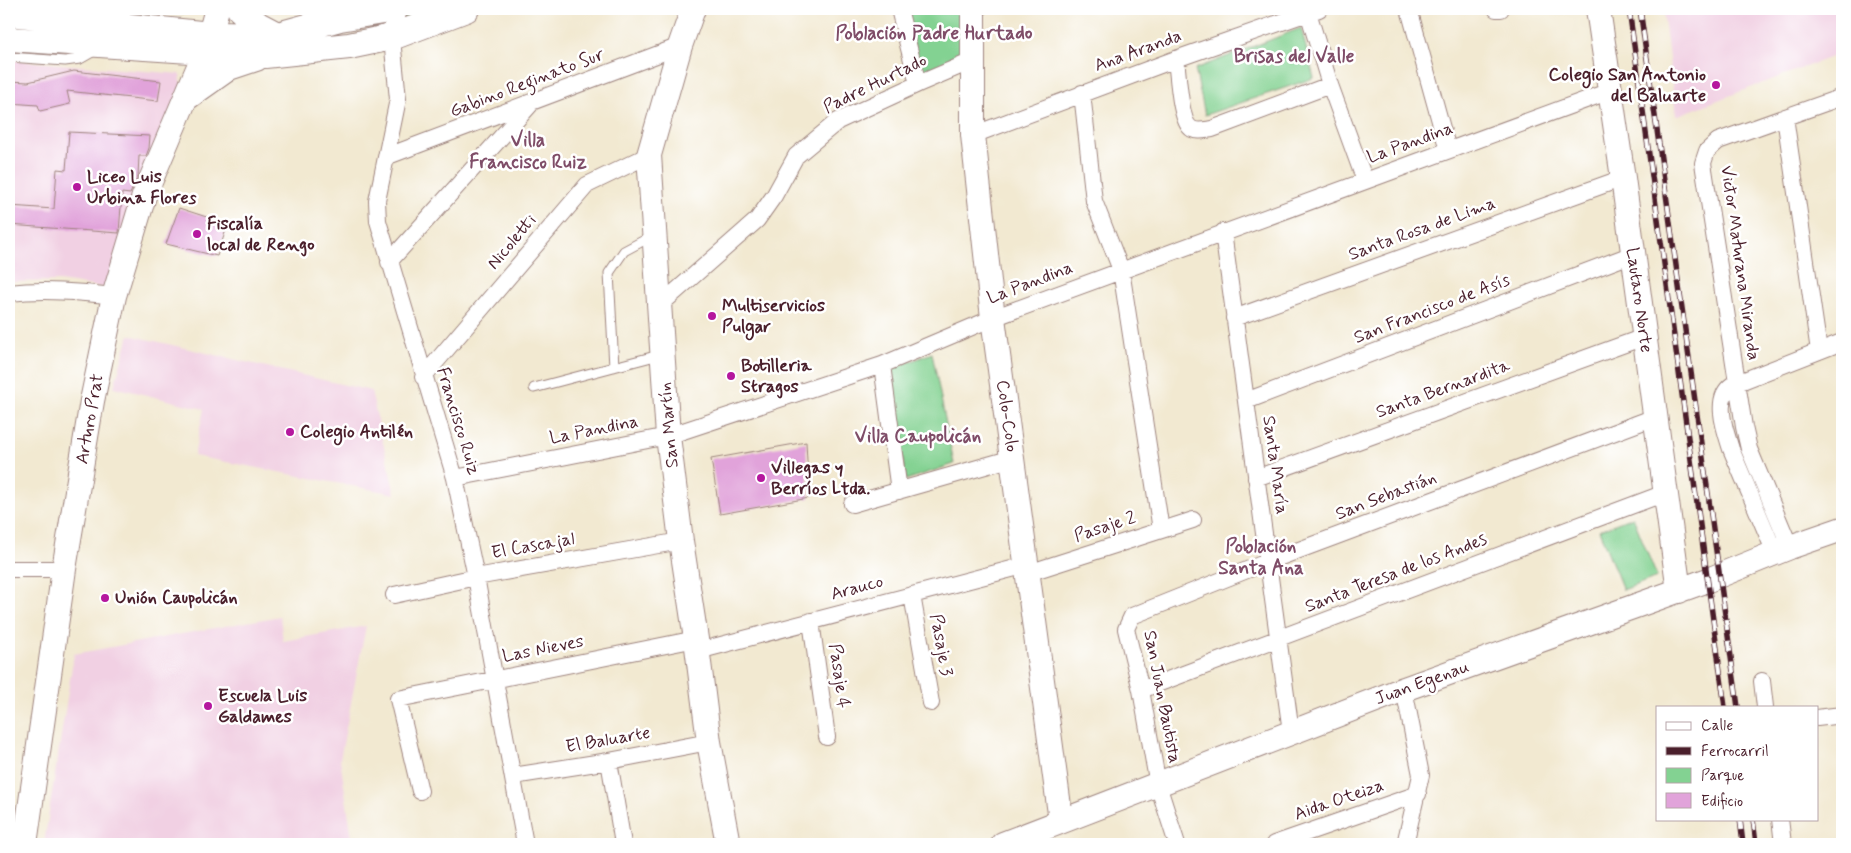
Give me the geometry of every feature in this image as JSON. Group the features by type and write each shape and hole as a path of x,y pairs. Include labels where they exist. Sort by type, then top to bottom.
{"main road":[{"name":"Arturo Prat","path":"25,844 64,568 92,401 114,296 144,196 188,96 208,43 217,9"},
{"path":"240,9 258,25 271,45"},
{"path":"9,39 106,46 208,43 349,46 392,37 466,9"},
{"name":"San Martín","path":"693,9 680,46 649,155 668,436 709,742 728,844"},
{"name":"Colo-Colo","path":"974,9 972,135 993,318 1061,821"},
{"name":"Lautaro Norte","path":"1598,9 1679,590"},
{"path":"188,96 229,67 271,45 340,18 392,10"},
{"path":"9,14 208,43"},
{"name":"Juan Egenau","path":"1003,844 1290,732 1842,529"}],"street":[{"path":"899,9 918,84"},
{"path":"1409,9 1448,150"},
{"path":"1496,9 1502,9"},
{"name":"Francisco Ruiz","path":"392,10 392,37 398,99 388,156 377,202 378,221 423,377 455,478 476,577 525,844"},
{"path":"1314,10 1330,85 1365,181"},
{"name":"Ana Aranda","path":"972,135 1082,93 1314,10"},
{"name":"Gabino Reginato Sur","path":"388,156 680,46"},
{"path":"1176,59 1184,114 1187,125 1193,130 1212,129 1330,85"},
{"name":"Padre Hurtado","path":"659,306 757,220 774,196 796,156 829,128 838,121 972,61"},
{"name":"La Pandina","path":"455,478 668,436 882,365 993,318 1610,91"},
{"path":"1082,93 1094,201 1121,270 1161,530"},
{"path":"1819,351 1785,117 1842,97"},
{"path":"389,262 532,103"},
{"name":"Victor Maturana Miranda","path":"1782,550 1749,449 1744,427 1703,163 1707,151 1718,141 1785,117"},
{"name":"Nicoletti","path":"423,377 587,184 649,155"},
{"name":"Santa Rosa de Lima","path":"1234,318 1623,178"},
{"name":"Santa María","path":"1223,232 1290,732"},
{"name":"San Francisco de Asís","path":"1246,401 1633,254"},
{"path":"9,293 69,291 114,296"},
{"name":"Santa Bernardita","path":"1256,478 1644,337"},
{"path":"1738,382 1842,342"},
{"path":"882,365 899,491"},
{"name":"San Sebastián","path":"1132,616 1267,562 1655,417"},
{"path":"852,504 1013,458"},
{"name":"Santa Teresa de los Andes","path":"1141,690 1665,492"},
{"name":"Pasaje 2","path":"1028,569 1193,520"},
{"name":"El Cascajal","path":"394,595 476,577 681,541"},
{"path":"9,570 64,568"},
{"name":"Arauco","path":"697,645 811,621 912,595 1028,569"},
{"name":"Pasaje 3","path":"912,595 931,703"},
{"name":"San Juan Bautista","path":"1132,616 1126,629 1141,690 1158,785 1177,844"},
{"name":"Pasaje 4","path":"811,621 827,737"},
{"name":"Las Nieves","path":"420,791 398,699 494,679 697,645"},
{"path":"1762,681 1766,706"},
{"path":"1404,690 1420,766 1420,784 1405,844"},
{"path":"1818,718 1842,715"},
{"name":"El Baluarte","path":"513,776 609,761 709,742"},
{"path":"609,761 623,844"},
{"name":"Aida Oteiza","path":"1274,844 1418,794"},
{"path":"1780,820 1783,844"}],"lane":[{"path":"9,57 64,61 80,58 106,46"},
{"path":"614,366 609,273 624,252 654,235"},
{"path":"534,388 663,354"}],"shaded area":[{"name":"Colegio San Antonio del Baluarte","path":"1663,9 1842,9 1842,53 1676,116"},
{"name":"Liceo Luis Urbina Flores","path":"9,60 180,74 182,93 105,288 59,281 9,282"},
{"name":"Colegio Antilén","path":"129,335 371,391 395,494 194,456 204,409 114,387"},
{"name":"Escuela Luis Galdames","path":"280,616 283,641 366,626 340,759 353,844 44,844 74,654"}],"green space":[{"path":"92,9 211,9 210,13 91,14"},
{"path":"412,9 443,9 404,23 400,13"},
{"path":"905,9 977,9 972,58 922,79"},
{"path":"1301,28 1314,78 1205,115 1195,69"},
{"path":"932,353 954,464 906,480 889,370"},
{"path":"1633,517 1657,577 1623,590 1599,530"}],"building":[{"path":"74,71 161,81 158,101 67,91 70,104 40,111 38,105 9,103 9,81 28,82"},
{"path":"69,132 150,136 146,156 139,156 138,176 130,194 122,193 119,233 9,225 9,206 54,209 57,169 66,170"},
{"name":"Fiscalía local de Rengo","path":"179,208 228,224 217,256 166,244"},
{"name":"Villegas y Berríos Ltda.","path":"806,442 809,498 720,514 711,459"}],"railway":[{"path":"1629,9 1725,706"},
{"path":"1640,9 1738,706"},
{"path":"1740,820 1743,844"},
{"path":"1753,820 1756,844"}],"place":[{"name":"Colegio San Antonio del Baluarte","path":"1716,85"},
{"name":"Liceo Luis Urbina Flores","path":"77,187"},
{"name":"Fiscalía local de Rengo","path":"197,234"},
{"name":"Multiservicios Pulgar","path":"712,316"},
{"name":"Botilleria Stragos","path":"731,376"},
{"name":"Colegio Antilén","path":"290,432"},
{"name":"Villegas y Berríos Ltda.","path":"761,478"},
{"name":"Unión Caupolicán","path":"105,598"},
{"name":"Escuela Luis Galdames","path":"208,706"}],"district":[{"name":"Población Padre Hurtado","path":"934,33"},
{"name":"Brisas del Valle","path":"1294,56"},
{"name":"Villa Francisco Ruiz","path":"528,151"},
{"name":"Villa Caupolicán","path":"918,436"},
{"name":"Población Santa Ana","path":"1261,557"}]}
